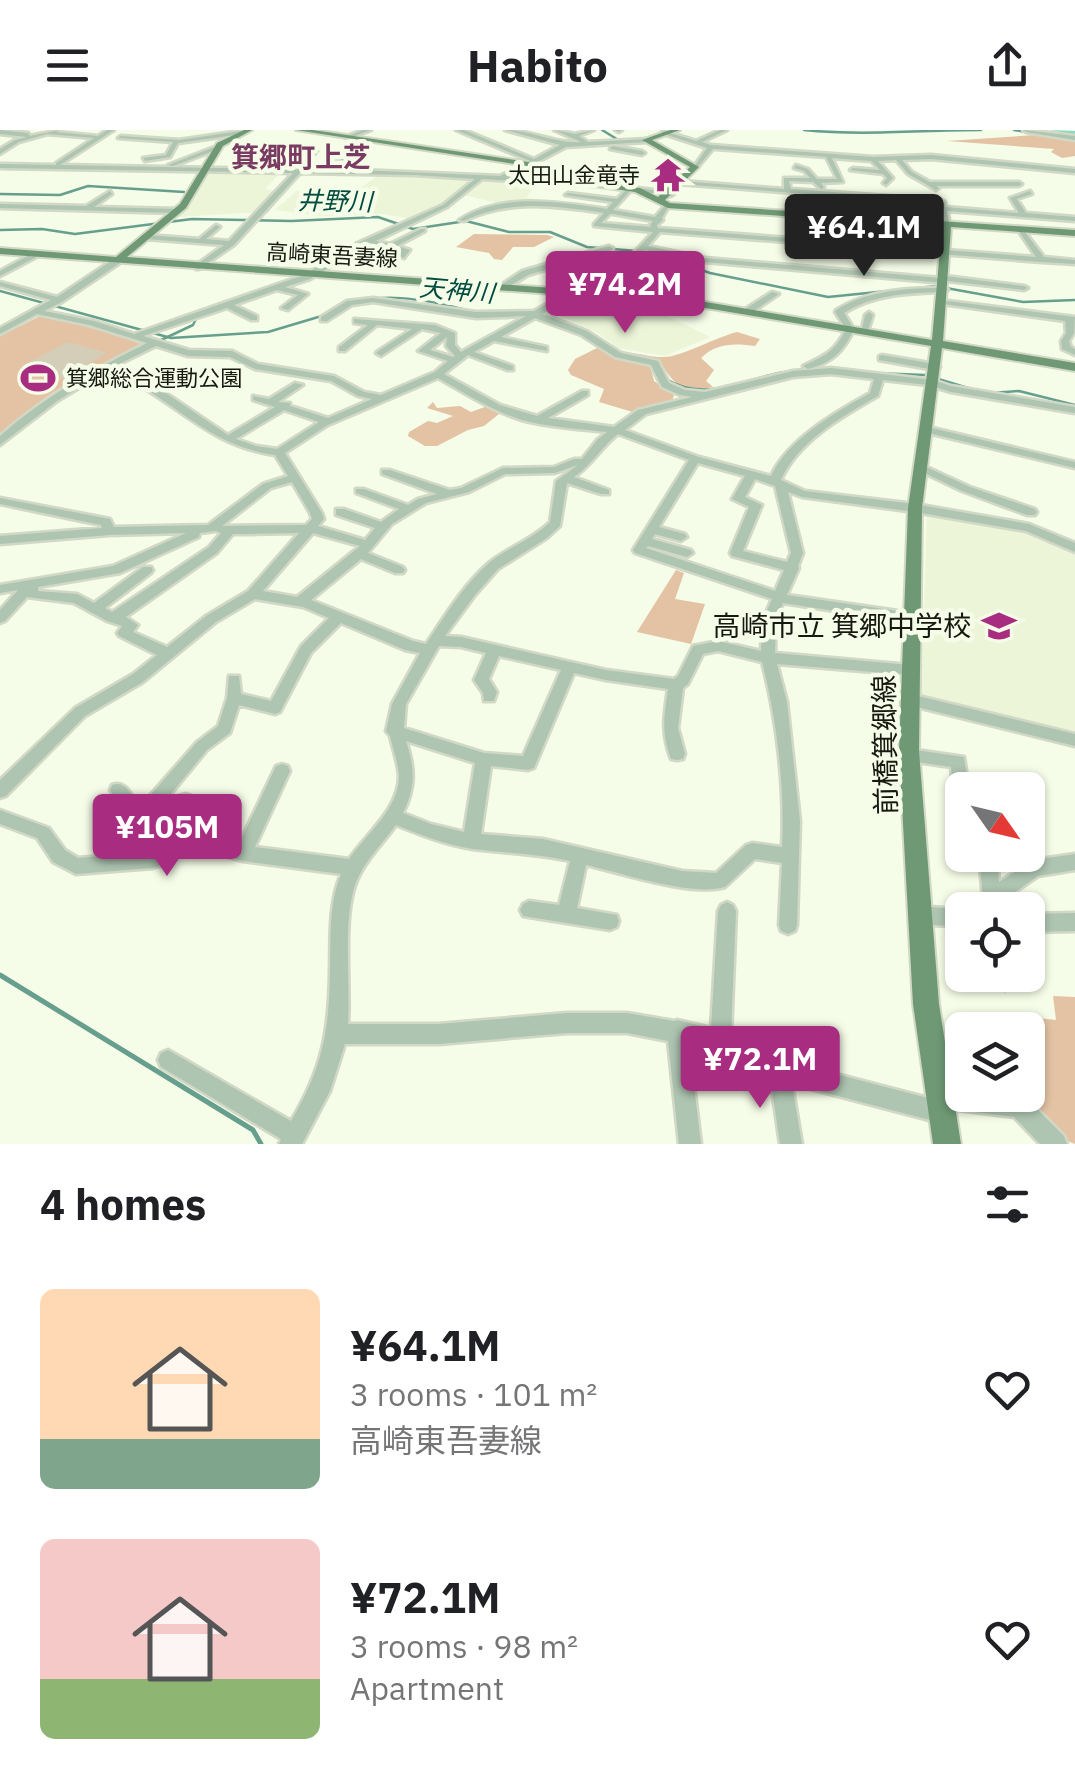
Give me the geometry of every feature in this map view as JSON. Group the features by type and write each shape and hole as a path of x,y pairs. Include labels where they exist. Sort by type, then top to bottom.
{"main road":[{"path":"299,130 528,161 594,184 633,189 663,203 1075,233"},
{"path":"646,140 678,130"},
{"path":"117,261 177,211 216,148 245,132"},
{"path":"646,140 696,168 663,203"},
{"name":"前橋箕郷線","path":"947,225 938,344 915,508 910,755 926,1004 948,1144"},
{"name":"高崎東吾妻線","path":"0,251 577,290 748,311 1075,367"}],"street":[{"path":"0,132 8,130"},
{"path":"46,133 56,130"},
{"path":"66,134 80,130"},
{"path":"162,130 214,130"},
{"path":"348,137 368,130"},
{"path":"458,130 528,161"},
{"path":"508,130 528,138 586,149 642,153"},
{"path":"528,138 554,130 580,139 646,140"},
{"path":"580,139 592,130"},
{"path":"641,130 711,147 873,159 950,159 1075,171"},
{"path":"697,142 724,130"},
{"path":"1026,130 1075,138"},
{"path":"0,132 137,134 177,142 245,132"},
{"path":"500,179 548,151 603,132"},
{"path":"0,154 33,133"},
{"path":"57,164 104,134"},
{"path":"496,145 518,135"},
{"path":"165,158 177,142"},
{"path":"616,149 634,145 627,142"},
{"path":"496,145 548,151"},
{"path":"696,168 711,147"},
{"path":"165,168 216,148"},
{"path":"0,154 37,159 32,165"},
{"path":"788,190 786,179 840,181 828,156"},
{"path":"903,156 910,173 941,193 947,225"},
{"path":"131,167 148,158 182,160"},
{"path":"873,159 890,180 886,183"},
{"path":"950,159 954,174"},
{"path":"314,179 337,160 361,161 356,169"},
{"path":"581,180 607,165"},
{"path":"0,166 298,171 380,166"},
{"path":"0,175 22,166"},
{"path":"826,194 802,167 834,171"},
{"path":"1040,168 1046,178"},
{"path":"356,169 594,184"},
{"path":"853,170 882,172"},
{"path":"199,267 231,243 298,171"},
{"path":"928,183 954,174 1011,176"},
{"path":"142,335 312,274 460,195 481,177"},
{"path":"877,181 886,183"},
{"path":"681,183 892,198 1075,218"},
{"path":"886,183 892,198"},
{"path":"928,183 1019,184"},
{"path":"671,194 633,189 596,225 1075,262"},
{"path":"762,213 771,189"},
{"path":"88,207 110,193"},
{"path":"1024,215 1013,198 1030,194"},
{"path":"460,195 497,205 609,212 660,220"},
{"path":"568,195 620,201"},
{"path":"136,209 152,197"},
{"path":"657,232 654,225 660,220 663,203"},
{"path":"462,220 497,205"},
{"path":"0,206 177,211"},
{"path":"1053,217 1057,232"},
{"path":"200,241 216,227"},
{"path":"350,251 366,254 423,230"},
{"path":"1022,230 1042,260"},
{"path":"279,452 328,421 438,374 460,356 643,250 657,232"},
{"path":"146,237 231,243"},
{"path":"368,241 406,250 401,256"},
{"path":"505,285 548,264 609,248"},
{"path":"643,250 944,288 1072,320 1065,340 1067,349 1075,352"},
{"path":"0,274 38,254"},
{"path":"0,331 40,311 117,261"},
{"path":"0,284 58,300"},
{"path":"278,288 304,294 285,308"},
{"path":"168,1060 292,1140 328,1078 338,1034 342,898 352,868 403,798 410,769 394,731 400,700 433,646 490,570 552,528 559,510 559,488 608,436 619,432 642,412 820,363 843,345 850,329 839,312 853,302 944,288 1024,288"},
{"path":"748,311 766,296 775,294"},
{"path":"324,319 350,303 364,300 394,300 463,312 537,312 584,333 618,355 655,364 660,380 672,388 694,395 716,394"},
{"path":"228,305 254,318"},
{"path":"40,311 142,335 153,344 188,353 232,354 255,366 334,379 361,394 384,398"},
{"path":"435,328 463,312"},
{"path":"864,331 869,315"},
{"path":"357,322 435,328 454,337 450,346 460,356"},
{"path":"342,349 375,323"},
{"path":"381,353 420,326"},
{"path":"447,334 423,351 510,368"},
{"path":"892,336 881,361 1001,400 1040,401 1075,410"},
{"path":"492,338 544,349"},
{"path":"0,442 32,410 106,366 153,344"},
{"path":"492,362 520,345"},
{"path":"2,785 80,712 123,688 211,619 254,594 318,519 279,452 204,428 178,403 131,372 106,366"},
{"path":"736,382 824,371 934,378"},
{"path":"438,374 496,407 536,422 619,432 777,482 802,494 915,508 1039,530 1075,548"},
{"path":"788,925 792,856 780,702 768,658 769,622 798,553 777,482 782,465 827,421 875,394 879,377"},
{"path":"273,401 298,386"},
{"path":"536,422 585,392"},
{"path":"256,398 328,421"},
{"path":"230,438 286,405"},
{"path":"928,430 1075,465"},
{"path":"299,602 363,549 383,527 427,499 503,471 555,470 587,457"},
{"path":"695,459 639,550 781,598 912,618"},
{"path":"922,468 966,489 1031,512"},
{"path":"386,472 449,494"},
{"path":"752,474 738,499 756,505 736,553 793,568"},
{"path":"0,589 130,566 204,530 267,486 293,478"},
{"path":"566,478 604,492"},
{"path":"360,491 408,509"},
{"path":"0,500 106,522 109,531"},
{"path":"340,512 383,527"},
{"path":"0,540 109,531 315,529 363,549 399,570"},
{"path":"116,617 213,550 230,530"},
{"path":"648,535 682,537"},
{"path":"648,535 687,553"},
{"path":"130,566 170,580"},
{"path":"95,609 146,570"},
{"path":"31,586 32,595 76,598 131,624 124,633 168,654"},
{"path":"0,618 31,586"},
{"path":"254,594 299,602 410,646 494,650 676,685 703,646 768,658 910,670"},
{"path":"234,698 275,708 306,650 338,617"},
{"path":"488,698 490,692 481,680 494,650"},
{"path":"394,731 484,759 528,762 569,667"},
{"path":"150,807 202,746 222,733 234,698 234,680"},
{"path":"676,685 670,728 677,754"},
{"path":"910,700 1075,740"},
{"path":"910,755 958,762 959,772"},
{"path":"471,841 484,759"},
{"path":"243,853 282,771"},
{"path":"118,790 131,807 170,807 186,801"},
{"path":"393,816 429,831 471,841 544,846 682,879 719,881 752,851 792,856"},
{"path":"0,817 43,833 58,856 86,868 153,860 171,833 243,853 352,868"},
{"path":"566,914 580,855"},
{"path":"1006,892 1034,868 1075,862"},
{"path":"529,910 610,921"},
{"path":"722,1040 727,911"},
{"path":"921,916 945,917"},
{"path":"1045,923 1075,922"},
{"path":"338,1034 439,1034 567,1023 627,1023 677,1030 722,1040 779,1070 940,1104 1019,1107 1056,1144"},
{"path":"677,1030 690,1144"},
{"path":"779,1070 791,1144"}],"shaded area":[{"path":"1035,135 1075,138 1075,156 1062,158 1051,152 1054,149 947,141"},
{"path":"281,172 265,189 278,191 261,212 176,217 191,203 209,173"},
{"path":"380,174 478,178 438,207 411,219 384,214 323,216 275,210 297,191 358,190"},
{"path":"482,178 537,182 526,198 551,201 547,206 501,204 464,195"},
{"path":"474,234 554,237 534,247 513,247 502,260 489,253 456,247"},
{"path":"574,294 650,299 648,302 654,302 651,308 710,337 665,356 618,348 598,333 546,310"},
{"name":"箕郷総合運動公園","path":"40,316 87,325 144,345 68,384 0,435 0,336"},
{"path":"737,332 760,339 755,346 726,345 701,358 714,370 706,381 713,387 680,386 660,362 624,353 672,356"},
{"path":"597,348 650,365 654,381 674,395 672,401 636,413 599,402 604,389 571,375 568,370 575,359"},
{"path":"433,402 437,408 460,406 471,412 493,404 504,410 484,426 437,446 425,446 408,436 409,432 428,421 437,423 453,416 427,408"},
{"name":"高崎市立 箕郷中学校","path":"927,512 1030,531 1075,552 1075,737 921,699"},
{"path":"676,570 684,573 675,599 705,604 691,644 637,632"},
{"path":"1053,996 1075,997 1075,1144 1057,1137 1032,1112 1045,1112 1045,1019 1056,1020"}],"building":[{"path":"68,342 107,353 62,379 21,366"}],"waterway":[{"path":"354,137 371,130"},
{"path":"602,130 620,141"},
{"path":"804,130 981,130"},
{"path":"1014,130 1027,132"},
{"path":"1054,130 1075,133"},
{"path":"302,169 318,151"},
{"path":"267,211 290,184"},
{"path":"0,194 60,195 88,186 184,192"},
{"name":"井野川","path":"0,230 42,229 75,234 192,219 292,221 378,217 413,229 466,221 509,232 550,232 587,247 650,252 710,273 828,297 937,286"},
{"name":"井野川","path":"946,288 1023,302 1075,300"},
{"name":"天神川","path":"0,291 167,337"},
{"name":"天神川","path":"333,310 366,300 401,298 470,311"},
{"name":"天神川","path":"504,312 534,311 585,331"},
{"name":"天神川","path":"167,337 268,332 325,315"},
{"path":"167,337 193,325 196,319"},
{"name":"天神川","path":"159,341 167,337"},
{"name":"天神川","path":"666,379 680,386 708,389 788,371 850,370"},
{"name":"天神川","path":"874,373 925,375 978,391"},
{"name":"天神川","path":"992,393 1019,391 1075,405"},
{"path":"0,975 253,1130 261,1144"}],"place":[{"name":"太田山金竜寺","path":"668,175"},
{"name":"箕郷総合運動公園","path":"38,378"},
{"name":"高崎市立 箕郷中学校","path":"999,626"}],"district":[{"name":"箕郷町上芝","path":"301,157"}]}
